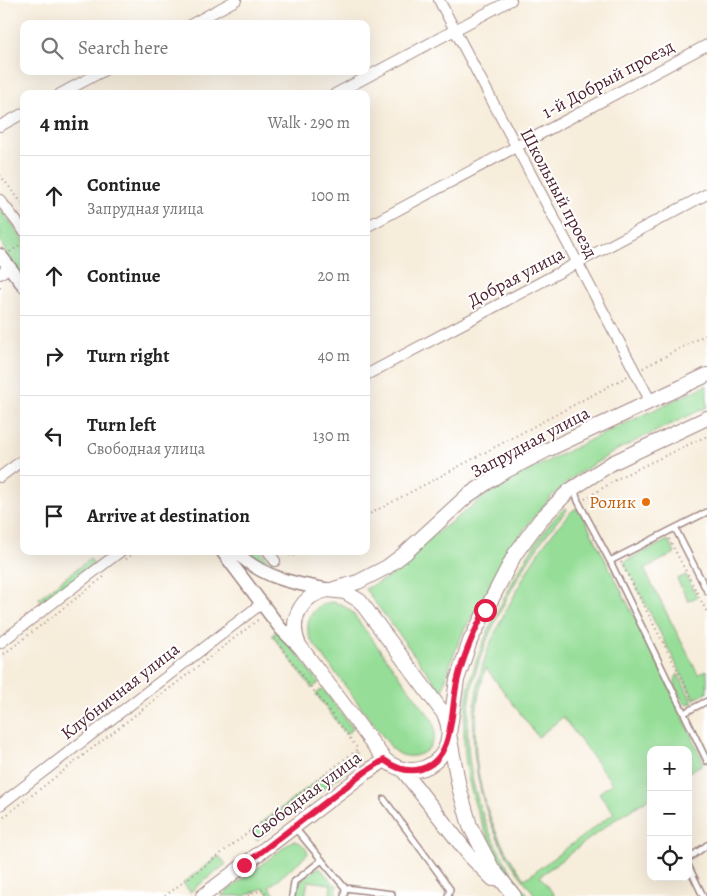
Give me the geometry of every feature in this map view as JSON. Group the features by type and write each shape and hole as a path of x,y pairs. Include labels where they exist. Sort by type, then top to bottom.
{"main road":[{"name":"Запрудная улица","path":"302,651 295,634 295,623 298,612 304,602 312,595 362,580 387,567 404,554 467,496 500,474 707,375"},
{"path":"302,651 384,760 402,770 416,770 432,764 444,752 457,680 478,623 508,565 540,520 576,494 612,463 707,418"},
{"path":"331,590 340,590 350,594 363,605 444,714 448,724 448,734 458,788 473,832 492,868 514,896"},
{"name":"Свободная улица","path":"203,896 365,772 384,760"},
{"path":"402,770 470,856 485,872 514,896"}],"street":[{"path":"199,20 236,0"},
{"name":"Школьный проезд","path":"438,0 652,402"},
{"path":"343,90 512,0"},
{"name":"1-й Добрый проезд","path":"370,225 707,45"},
{"path":"67,90 95,75"},
{"path":"0,126 20,115"},
{"name":"Добрая улица","path":"370,373 707,194"},
{"path":"0,200 20,227"},
{"path":"4,263 20,281"},
{"path":"0,477 20,462"},
{"path":"0,643 116,555"},
{"path":"224,555 257,607 302,651"},
{"path":"239,555 256,568 278,579 331,590"},
{"path":"271,555 275,561"},
{"name":"Клубничная улица","path":"0,805 257,607"}],"lane":[{"path":"576,494 707,761"},
{"path":"610,561 707,512"},
{"path":"675,528 707,591"},
{"path":"684,713 707,701"},
{"path":"384,799 450,889 448,896"},
{"path":"294,826 346,888 392,894 392,896"},
{"path":"692,855 707,845"},
{"path":"292,896 294,882 322,860"},
{"path":"692,873 703,896"},
{"path":"344,896 346,888"}],"path":[{"path":"0,175 20,201"},
{"path":"4,263 20,246"},
{"path":"0,288 3,285"},
{"path":"370,514 707,334"},
{"path":"576,494 586,499 622,476 707,436"},
{"path":"669,538 707,612"},
{"path":"122,563 132,555"},
{"path":"618,556 696,706"},
{"path":"0,657 107,575"},
{"path":"0,820 259,619 257,607"},
{"path":"165,896 358,749 271,634"},
{"path":"322,776 329,785"},
{"path":"248,896 263,889 268,896"}],"green space":[{"path":"0,209 20,235 20,276 13,268 0,240"},
{"path":"707,385 707,407 617,450 576,475 552,496 529,523 510,550 464,630 452,659 442,692 365,589 391,576 433,536 488,494 520,475 592,439"},
{"path":"566,508 567,510 549,531 527,563 497,618 477,668 469,708 470,766 476,794 485,821 497,847 529,896 525,896 507,872 480,820 466,763 464,734 466,704 472,675 480,652 505,596 536,543 559,513"},
{"path":"575,509 578,509 582,514 662,671 704,763 692,770 692,746 647,746 647,800 613,821 540,876 555,896 536,896 513,866 500,844 490,820 482,795 476,770 474,744 476,693 488,648 521,582 537,555 568,515","holes":["486,668 538,737 563,717 612,783 599,793 614,813 525,879 509,856 496,832 486,806 479,778 476,722 479,695"]},
{"path":"668,540 675,553 644,569 698,674 707,670 707,693 694,699 624,562"},
{"path":"250,555 264,555 272,566 271,567"},
{"path":"90,559 96,567 44,605 39,598"},
{"path":"686,575 697,597 688,601 677,579"},
{"path":"332,602 341,604 351,611 433,721 434,739 425,751 411,756 402,755 394,751 311,640 308,627 311,615 319,606"},
{"path":"279,630 319,683 312,688 272,635"},
{"path":"678,674 693,703 686,704 683,702 675,684"},
{"path":"323,689 353,729 346,734 316,694"},
{"path":"355,751 349,768 330,784 324,775"},
{"path":"322,777 328,785 257,840 250,832"},
{"path":"292,841 302,844 308,854 269,887 276,896 270,896 263,888 245,896 221,896"},
{"path":"219,856 226,864 190,892 183,883"},
{"path":"320,868 337,885 336,896 330,896 331,884 308,881 305,896 296,896 300,881"}],"place":[{"name":"Ролик","path":"646,502"}],"route":[{"path":"244,865 365,772 384,760 394,767 410,771 422,769 436,761 444,752 448,741 454,693 467,647 485,610"}]}
